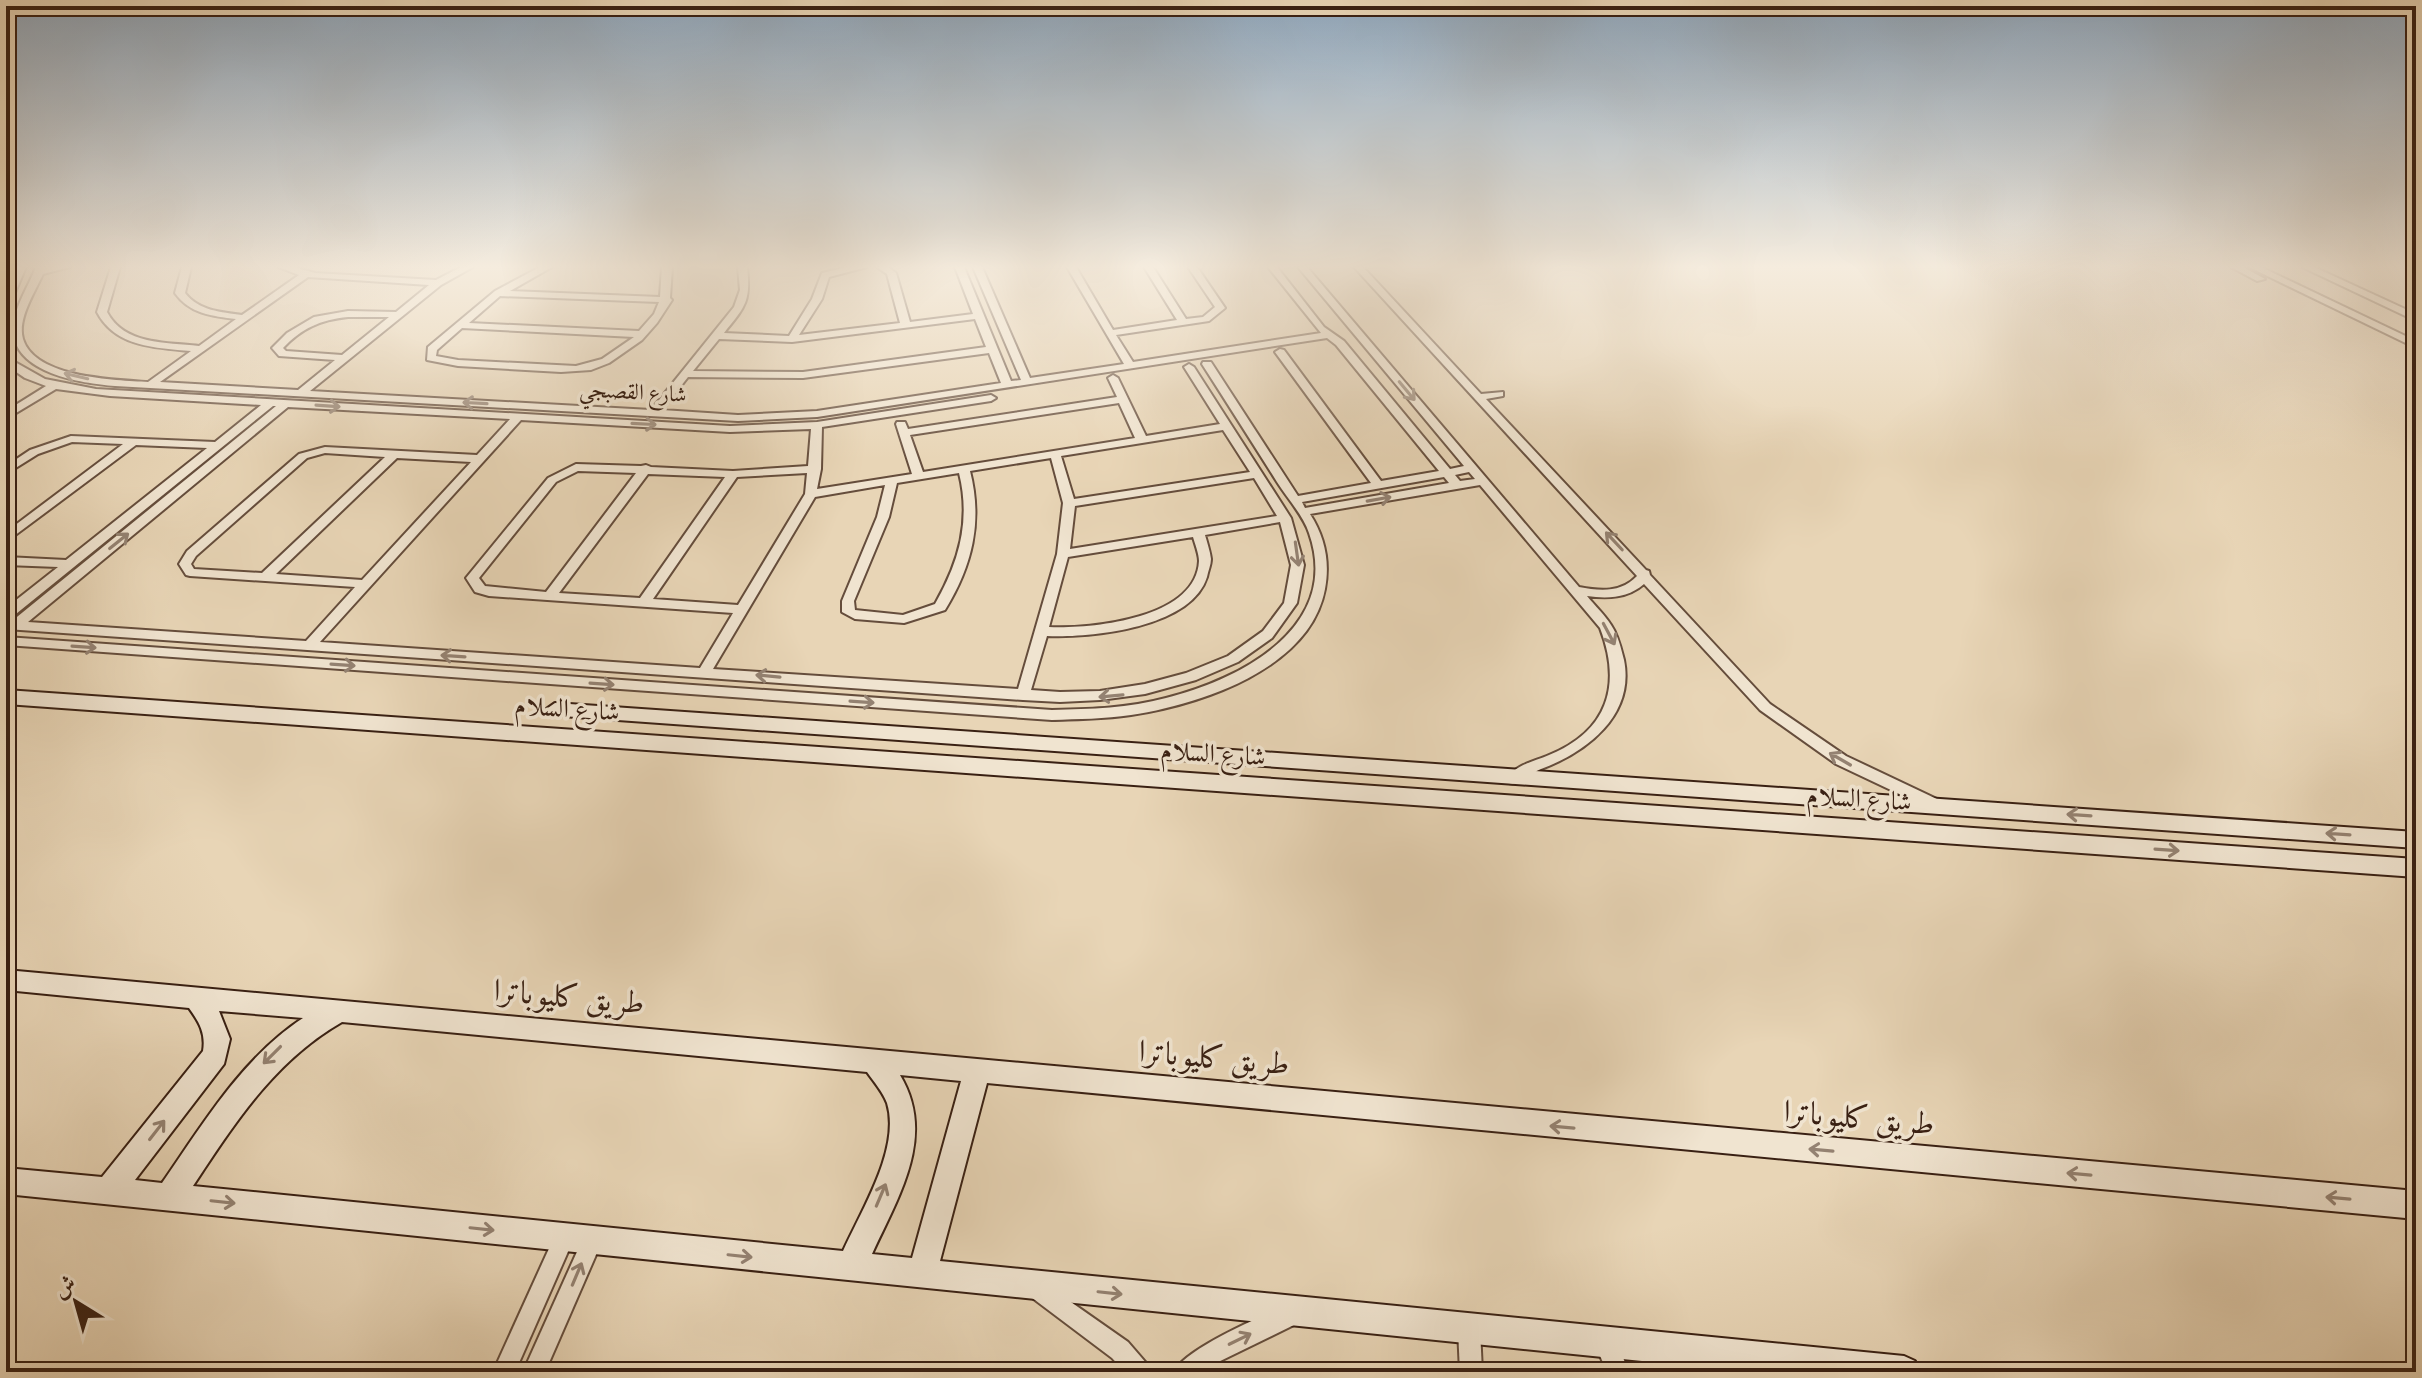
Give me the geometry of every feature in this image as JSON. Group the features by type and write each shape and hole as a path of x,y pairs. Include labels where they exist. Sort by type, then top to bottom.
{"main road":[{"name":"شارع السلام","path":"6,697 2416,868"},
{"name":"شارع السلام","path":"555,710 2416,840"},
{"path":"1994,809 2006,838"},
{"name":"طريق كليوباترا","path":"6,980 194,995 337,1012 873,1060 976,1073 2416,1205"},
{"path":"109,1191 215,1056 218,1032 194,995"},
{"path":"169,1197 268,1059 303,1030 337,1012"},
{"path":"851,1267 898,1156 903,1133 900,1101 873,1060"},
{"path":"922,1274 976,1073"},
{"path":"6,1181 1469,1329 1606,1344 1678,1362 1904,1372"}],"street":[{"name":"شارع القصبجي","path":"18,331 29,355 50,369 83,378 150,385 654,413 790,416 1113,378 1280,352 1293,346"},
{"path":"116,331 144,341 201,349"},
{"path":"150,385 226,331"},
{"path":"299,331 277,348 283,354 344,358"},
{"path":"301,393 378,331"},
{"path":"451,331 429,352 431,358 587,368 614,360 644,331"},
{"path":"587,331 642,334"},
{"path":"654,413 721,331"},
{"path":"792,339 797,331"},
{"path":"718,336 792,339 855,331"},
{"path":"985,331 1007,385"},
{"path":"1004,331 1027,382"},
{"path":"1121,331 1110,333 1130,366"},
{"path":"1324,331 1335,339 1457,485"},
{"path":"1356,331 1576,590 1614,642 1620,674 1618,690 1607,715 1590,736 1557,758 1521,771 1514,779"},
{"path":"1418,331 1765,707 1841,760 1936,805"},
{"path":"2375,331 2397,336"},
{"path":"2387,331 2416,345"},
{"name":"شارع القصبجي","path":"6,360 29,377 54,385 110,393 730,429 817,425 897,412 1007,385 1335,339"},
{"path":"686,374 803,375 993,349"},
{"path":"1280,352 1378,485"},
{"path":"6,641 889,704 1092,714 1169,703 1232,680 1289,644 1308,621 1319,599 1324,576 1323,553 1298,506 1207,364"},
{"path":"9,622 308,647 705,671 1023,695 1089,698 1160,688 1192,679 1246,651 1275,625 1293,596 1299,558 1285,518 1189,367"},
{"path":"1002,373 1021,370"},
{"path":"1113,378 1142,440"},
{"path":"6,416 54,385"},
{"path":"1479,397 1499,394"},
{"path":"367,409 379,398"},
{"path":"904,433 1123,399"},
{"path":"9,622 69,564 270,403"},
{"path":"9,622 285,404"},
{"path":"897,412 919,477"},
{"path":"308,647 519,416"},
{"path":"705,671 811,494 817,425"},
{"path":"811,494 1227,426"},
{"path":"6,471 34,452 58,442 84,437 218,445"},
{"path":"6,538 136,440"},
{"path":"366,584 197,573 190,572 185,564 191,554 303,456 325,450 481,459"},
{"path":"265,578 394,454"},
{"path":"1023,695 1063,554 1069,503 1055,454"},
{"path":"742,609 489,592 474,584 472,578 558,475 587,465 733,474 815,469"},
{"path":"550,596 646,468"},
{"path":"1298,506 1378,485 1472,468"},
{"path":"892,481 883,517 848,601 849,612 855,615 904,619 940,607 958,577 968,547 973,516 964,469"},
{"path":"644,602 733,474"},
{"path":"1069,503 1257,474"},
{"path":"1298,506 1483,481"},
{"path":"1063,554 1285,518"},
{"path":"1040,631 1080,634 1120,629 1171,607 1200,576 1205,553 1198,532"},
{"path":"6,561 69,564"},
{"path":"1576,590 1621,593 1641,582 1645,574"},
{"path":"485,675 497,659"},
{"path":"889,704 896,686"},
{"path":"504,1372 578,1239"},
{"path":"534,1372 578,1239"},
{"path":"1032,1285 1120,1350 1139,1372"},
{"path":"1185,1372 1202,1358 1297,1311"},
{"path":"1469,1329 1471,1372"},
{"path":"1606,1344 1618,1372"}]}
